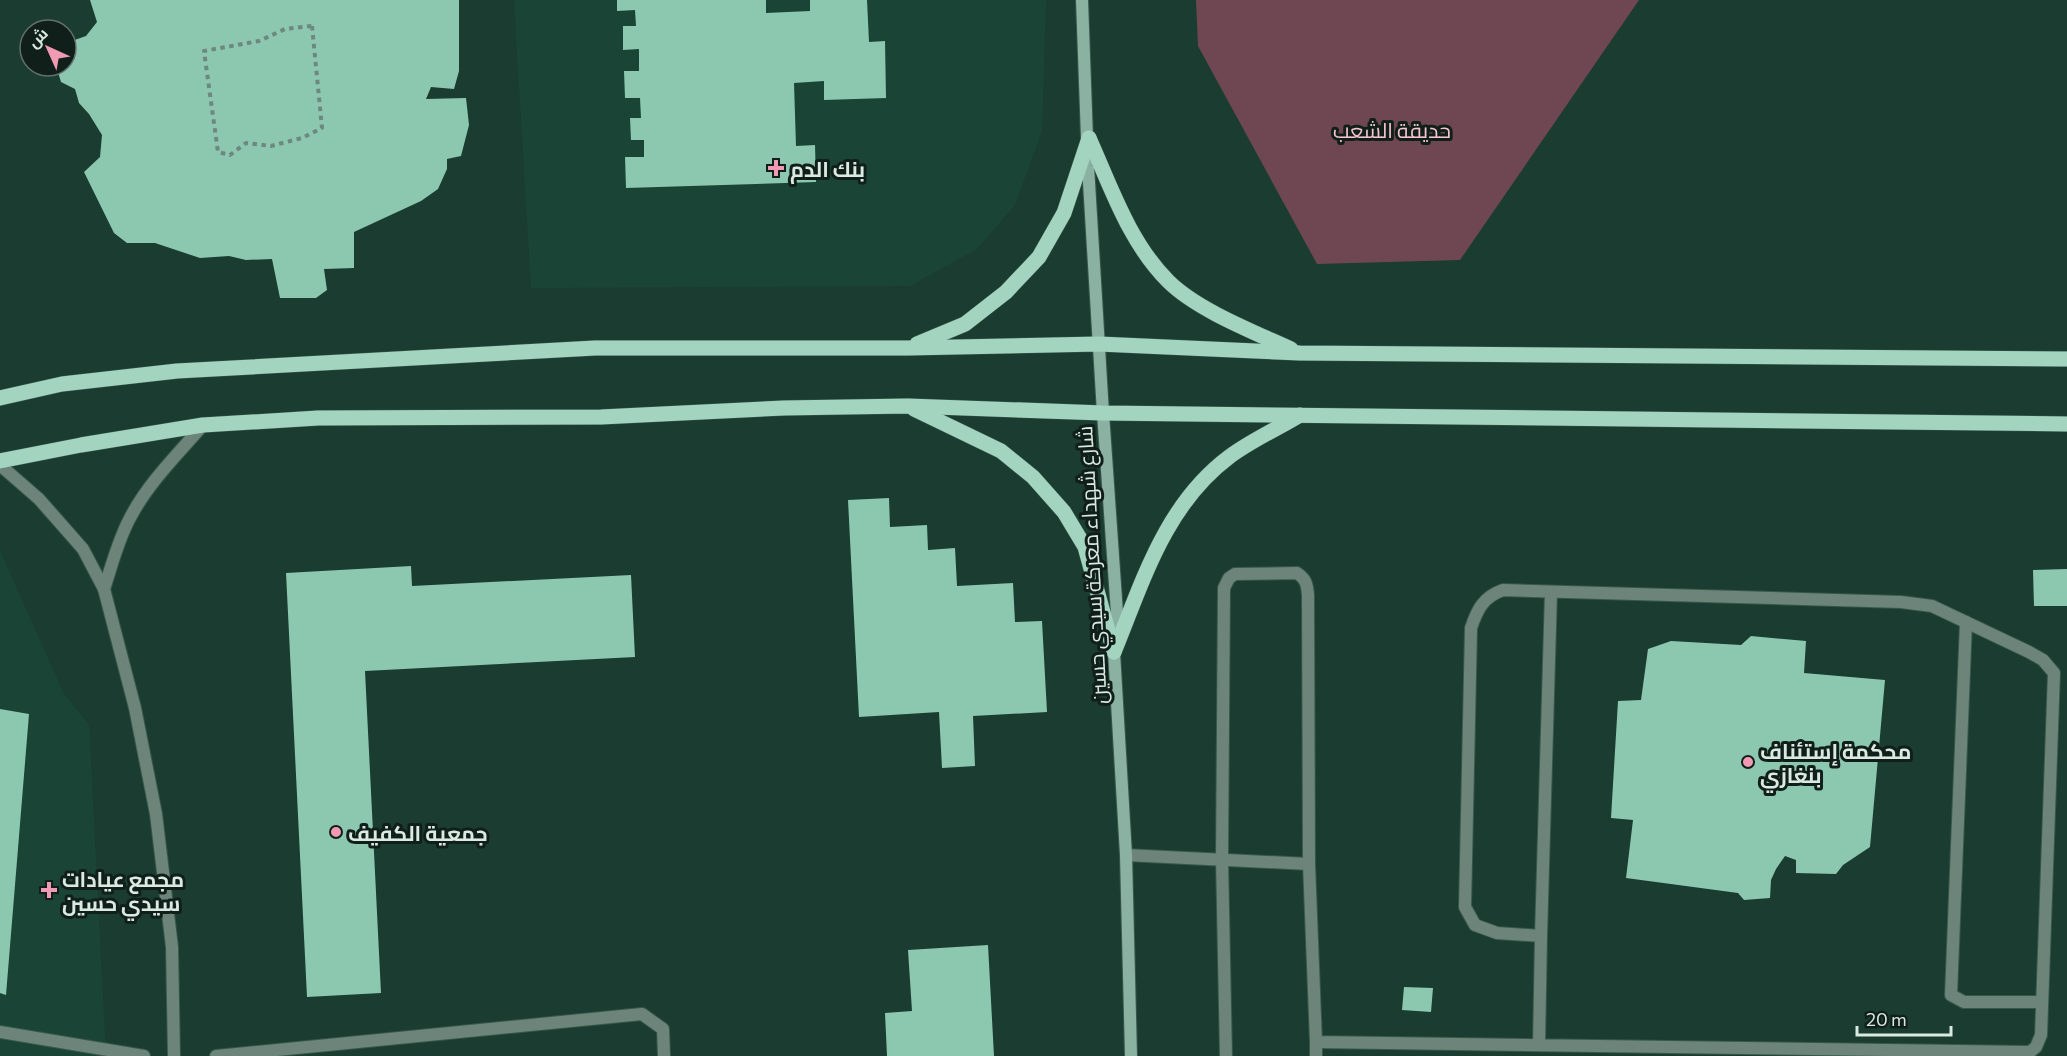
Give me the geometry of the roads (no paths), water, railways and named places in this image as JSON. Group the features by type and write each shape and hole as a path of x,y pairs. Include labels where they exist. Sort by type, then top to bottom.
{"main road":[{"name":"شارع شهداء معركة سيدي حسين","path":"1083,0 1089,138 1088,166 1117,613 1114,652 1126,855 1131,1056"},
{"path":"908,348 965,324 1006,292 1039,257 1064,213 1089,138"},
{"path":"1089,138 1130,229 1146,254 1168,281 1228,320 1300,353"},
{"path":"0,398 74,383 177,371 595,348 908,348 1099,344 1300,353 2067,359"},
{"path":"908,406 1000,451 1033,477 1064,512 1085,547 1114,652"},
{"path":"0,463 81,445 203,425 318,418 601,417 784,408 908,406 1103,413 2067,424"},
{"path":"1114,652 1144,574 1166,529 1189,495 1229,457 1302,414"}],"street":[{"path":"104,589 130,517 152,484 203,425"},
{"path":"0,463 39,499 83,549 104,589 135,708 156,814 172,947 174,1056"},
{"path":"1226,1056 1222,860 1224,588 1229,578 1235,574 1297,573 1307,584 1308,594 1309,864 1316,1056"},
{"path":"1316,1042 2030,1052 2036,1047 2041,1035 2054,673 2043,660 1932,606 1901,602 1503,590 1490,594 1477,610 1471,628 1466,907 1475,925 1497,933 1541,936"},
{"path":"1539,1045 1551,592"},
{"path":"1966,622 1951,995 1964,1002 2042,1002"},
{"path":"1126,855 1309,864"},
{"path":"216,1056 261,1054 642,1014 663,1029 664,1056"},
{"path":"0,1032 144,1056"}],"place":[{"name":"بنك الدم","path":"776,168"},
{"name":"محكمة إستئناف بنغازي","path":"1748,762"},
{"name":"جمعية الكفيف","path":"336,832"},
{"name":"مجمع عيادات سيدي حسين","path":"49,890"}],"park label":[{"name":"حديقة الشعب","path":"1392,129"}]}
